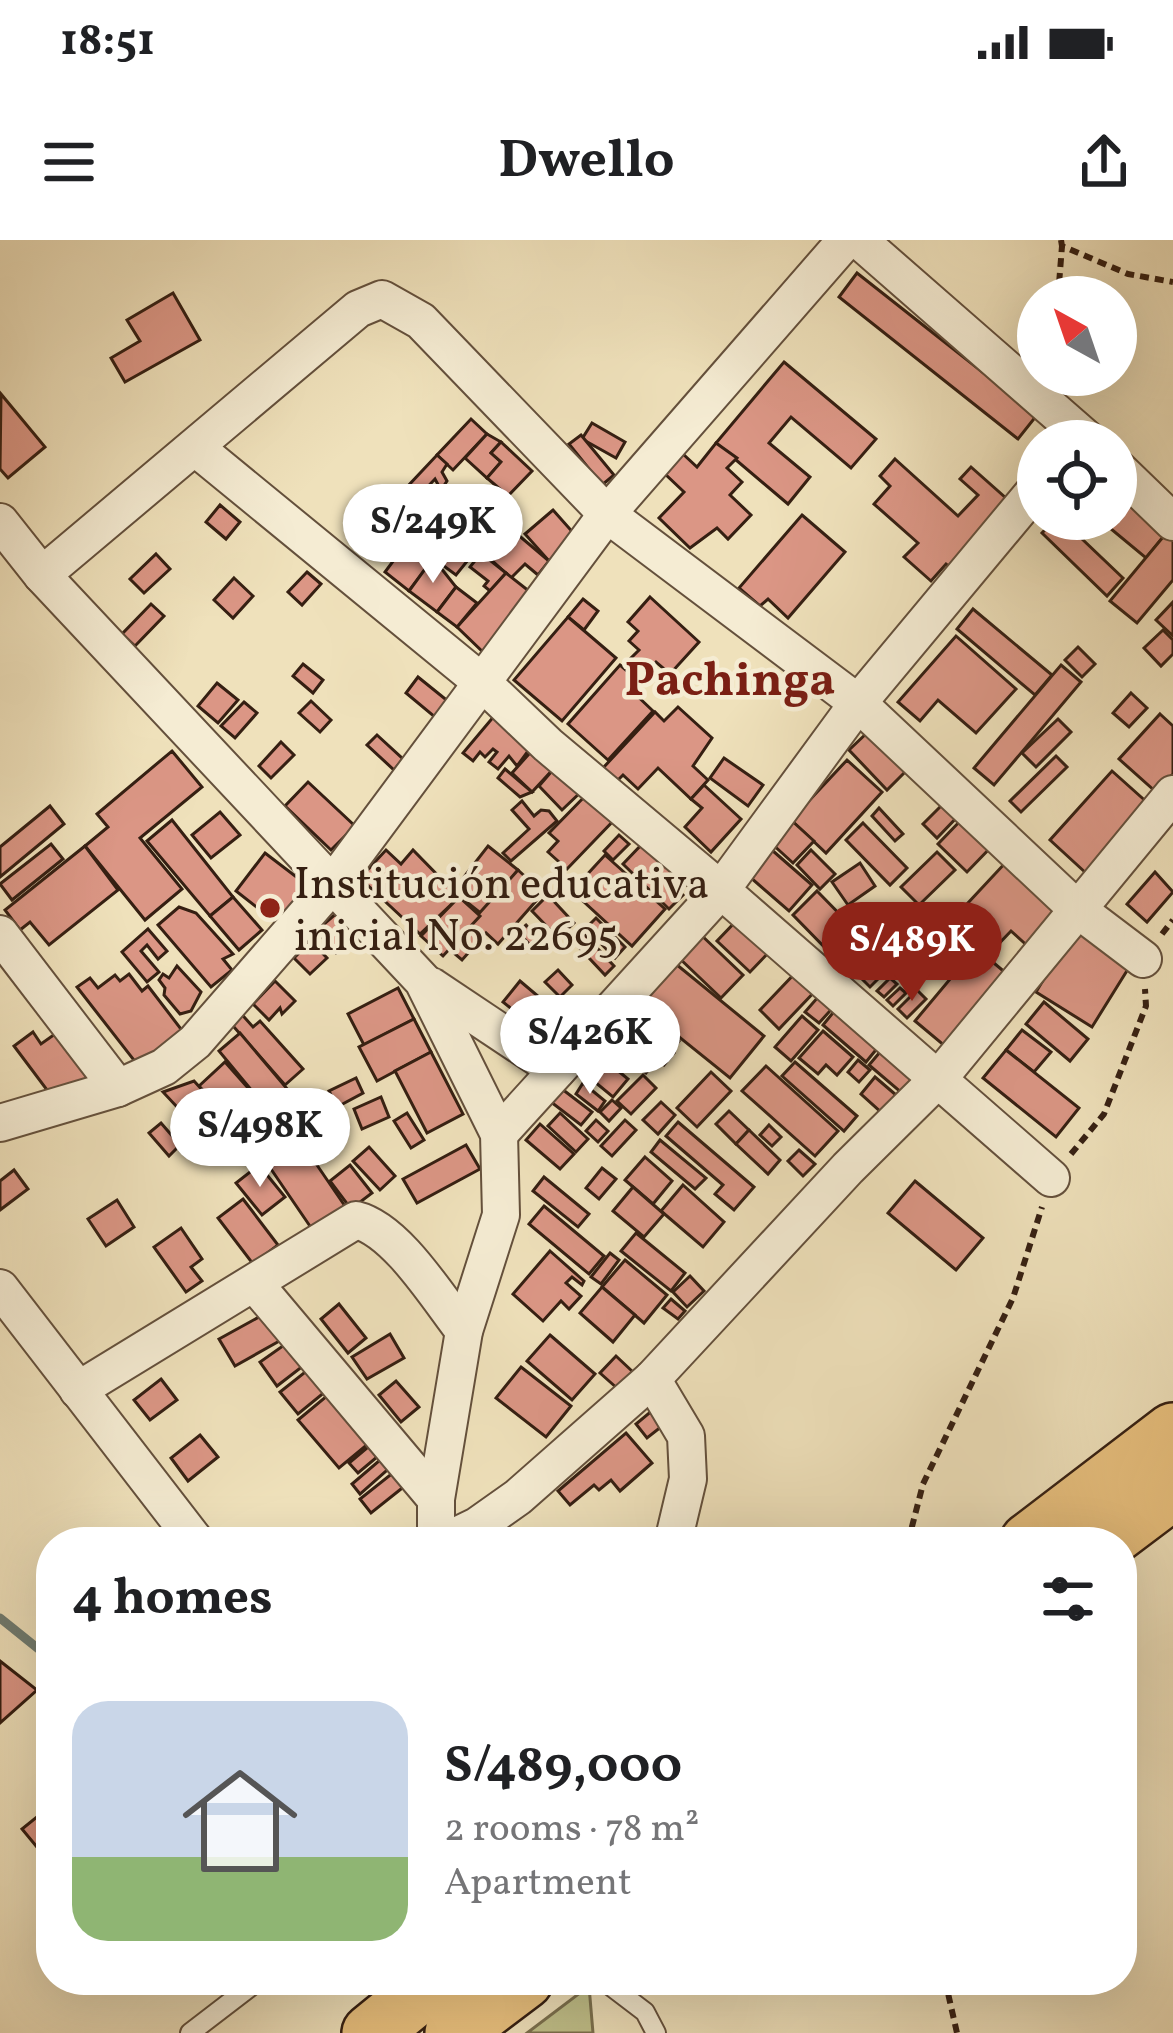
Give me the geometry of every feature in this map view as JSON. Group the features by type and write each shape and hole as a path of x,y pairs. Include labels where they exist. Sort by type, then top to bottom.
{"main road":[{"path":"1049,1527 1173,1432"},
{"path":"1124,1527 1173,1490"},
{"path":"414,2007 463,1995"}],"street":[{"path":"0,1123 118,1088 164,1067 195,1042 332,886 607,514 846,240"},
{"path":"859,240 1062,420"},
{"path":"42,574 358,309 382,299 421,321 607,514 858,704 1076,909 1143,959"},
{"path":"196,448 484,684 548,745 1051,1178"},
{"path":"1137,487 1173,521"},
{"path":"499,1134 721,890 858,704 1017,512"},
{"path":"0,522 42,574 423,981 557,1070"},
{"path":"475,1527 518,1496 652,1379 848,1168 939,1078 1173,794"},
{"path":"0,934 118,1088"},
{"path":"423,981 499,1134 501,1215 464,1330 436,1499 439,1527"},
{"path":"78,1390 356,1220 372,1224 389,1238 464,1330"},
{"path":"255,1284 436,1499"},
{"path":"0,1288 184,1527"},
{"path":"652,1379 686,1436 688,1478 677,1527"}],"lane":[{"path":"190,2033 239,1995"},
{"path":"623,1995 645,2012 656,2033"}],"path":[{"path":"1059,276 1061,243 1128,274 1173,282"},
{"path":"912,1527 923,1484 1013,1298 1051,1178 1103,1114 1146,1006 1143,959 1173,920"},
{"path":"948,1995 957,2033"}],"green space":[{"path":"577,1995 590,1995 593,2033 527,2033"}],"building":[{"path":"857,273 1037,415 1033,420 1017,420 1017,438 839,297"},
{"path":"173,293 200,340 125,382 111,358 140,341 127,320"},
{"path":"784,362 876,439 851,468 791,417 769,443 810,477 788,504 716,443"},
{"path":"1,394 45,447 8,478 0,469"},
{"path":"471,419 487,434 453,470 437,455"},
{"path":"592,423 625,442 616,458 582,439"},
{"path":"487,434 501,442 491,453 501,462 487,478 465,458"},
{"path":"581,435 614,475 602,485 569,444"},
{"path":"501,442 532,471 508,496 487,478 501,462 491,453"},
{"path":"716,443 737,458 727,468 742,482 730,495 751,515 728,539 717,528 690,548 659,518 684,492 664,473 683,454 697,467"},
{"path":"437,455 447,464 442,472 447,481 441,490 435,479 418,497 407,487"},
{"path":"895,459 958,516 978,495 960,479 971,467 1016,507 957,573 946,564 931,581 904,557 918,543 874,504 890,486 880,476"},
{"path":"220,505 240,522 226,539 206,522"},
{"path":"1137,505 1168,531 1146,558 1124,540 1137,540"},
{"path":"553,510 577,537 549,561 525,534"},
{"path":"802,515 845,552 788,618 768,599 760,606 739,588"},
{"path":"423,521 448,540 409,591 385,572"},
{"path":"459,526 481,544 456,575 433,558"},
{"path":"510,528 549,561 538,575 525,564 511,578 486,555"},
{"path":"1168,531 1173,535 1173,580 1137,623 1110,601"},
{"path":"1049,540 1083,540 1123,578 1107,596"},
{"path":"481,553 506,573 490,591 484,586 488,581 470,567"},
{"path":"156,554 170,569 144,593 130,579"},
{"path":"433,558 456,587 437,612 409,591"},
{"path":"307,572 321,584 302,605 288,592"},
{"path":"506,573 534,595 484,653 457,627"},
{"path":"234,578 253,596 233,618 214,600"},
{"path":"456,587 477,603 457,627 437,612"},
{"path":"650,597 699,642 670,674 656,662 642,677 626,663 639,650 629,641 638,631 628,622"},
{"path":"583,599 598,611 584,630 568,617"},
{"path":"1173,602 1173,636 1156,620"},
{"path":"151,604 164,616 135,646 122,634"},
{"path":"973,609 1052,675 1035,695 957,629"},
{"path":"568,617 616,658 562,721 514,680"},
{"path":"1163,630 1173,640 1173,654 1161,666 1144,648"},
{"path":"956,636 1016,689 976,733 938,700 920,721 898,702"},
{"path":"1078,647 1095,664 1082,677 1065,660"},
{"path":"303,664 323,680 313,693 293,676"},
{"path":"620,665 640,682 632,691 653,711 608,760 568,724"},
{"path":"1061,665 1081,682 994,785 974,768"},
{"path":"418,677 449,702 436,718 406,693"},
{"path":"217,683 238,700 218,723 198,706"},
{"path":"1131,693 1147,708 1129,727 1113,713"},
{"path":"311,701 331,720 320,732 299,713"},
{"path":"244,702 257,713 235,738 221,726"},
{"path":"678,707 712,738 693,766 708,780 691,799 658,768 638,789 623,775 617,781 603,768 655,712 664,721"},
{"path":"1160,714 1173,726 1173,774 1156,792 1119,759"},
{"path":"495,715 534,743 517,766 509,756 498,769 489,762 497,752 493,749 485,757 480,752 473,761 463,753"},
{"path":"1058,719 1071,732 1036,767 1022,753"},
{"path":"869,731 907,770 887,790 849,750"},
{"path":"377,735 403,759 394,770 367,745"},
{"path":"281,742 294,755 271,778 259,766"},
{"path":"537,745 558,764 532,792 512,773"},
{"path":"172,751 202,787 140,838 182,889 145,920 85,846 108,827 97,814"},
{"path":"1056,756 1067,767 1021,812 1010,801"},
{"path":"724,758 763,785 748,806 710,778"},
{"path":"847,760 882,792 826,853 791,820"},
{"path":"558,764 585,788 562,810 539,786"},
{"path":"505,769 532,792 520,797 498,778"},
{"path":"1112,771 1150,805 1087,874 1050,840"},
{"path":"308,782 355,826 331,850 285,806"},
{"path":"704,785 741,819 711,852 685,827 702,808 691,799"},
{"path":"590,791 617,817 567,869 548,852 558,841 549,833"},
{"path":"522,801 534,816 549,811 557,821 511,861 503,853 529,829 512,810"},
{"path":"946,801 960,814 937,838 923,824"},
{"path":"50,806 64,824 0,877 0,847"},
{"path":"879,808 903,834 895,841 872,816"},
{"path":"220,812 240,835 211,858 192,835"},
{"path":"963,818 993,845 967,872 938,844"},
{"path":"172,820 233,897 210,916 147,841"},
{"path":"791,820 814,841 793,863 770,842"},
{"path":"863,823 907,868 890,885 846,840"},
{"path":"619,835 629,844 613,860 604,851"},
{"path":"646,840 679,873 670,883 683,895 669,909 623,864"},
{"path":"51,844 63,859 12,900 0,884"},
{"path":"765,844 812,885 789,911 742,870"},
{"path":"85,846 118,890 49,945 30,922 20,930 5,910"},
{"path":"488,846 518,870 483,915 453,891"},
{"path":"386,850 401,864 413,850 459,897 420,934 360,878"},
{"path":"811,850 835,874 820,889 797,865"},
{"path":"937,852 955,870 919,905 901,887"},
{"path":"265,853 307,885 277,923 236,891"},
{"path":"605,855 665,909 632,946 572,891"},
{"path":"1007,861 1065,915 1032,950 1011,931 989,954 953,919"},
{"path":"860,863 875,886 848,905 832,882"},
{"path":"518,870 543,893 498,944 486,933 462,960 448,948"},
{"path":"1155,872 1173,892 1147,922 1127,904"},
{"path":"817,891 861,936 837,960 793,915"},
{"path":"548,895 574,923 558,938 532,911"},
{"path":"233,897 262,930 239,950 210,916"},
{"path":"459,897 480,916 443,956 421,936"},
{"path":"179,907 196,913 233,954 223,959 232,970 211,987 158,925"},
{"path":"339,911 359,933 336,953 316,931"},
{"path":"740,917 772,949 750,972 717,941"},
{"path":"596,918 625,947 615,958 586,928"},
{"path":"526,925 539,940 532,947 518,932"},
{"path":"1076,926 1133,961 1092,1027 1036,992"},
{"path":"148,929 167,951 158,959 147,945 141,951 159,972 147,982 122,952"},
{"path":"698,932 743,975 721,998 676,955"},
{"path":"584,934 614,966 605,975 575,943"},
{"path":"311,941 327,958 310,974 294,958"},
{"path":"874,945 893,964 870,987 851,968"},
{"path":"976,948 1007,974 946,1047 915,1021"},
{"path":"671,960 764,1036 730,1078 637,1003"},
{"path":"177,966 201,992 191,1011 180,1014 164,995 159,980 163,974 169,978"},
{"path":"801,967 820,986 779,1029 760,1010"},
{"path":"558,970 572,985 560,997 545,982"},
{"path":"129,974 142,991 148,986 184,1033 140,1068 77,987 90,978 98,988 115,975 120,981"},
{"path":"890,978 897,984 884,997 877,991"},
{"path":"275,981 295,1001 269,1020 253,1004"},
{"path":"520,981 539,997 534,1004 567,1030 555,1044 503,1002"},
{"path":"398,988 414,1019 364,1045 348,1014"},
{"path":"900,988 906,993 893,1006 887,1000"},
{"path":"825,989 839,1001 819,1023 805,1012"},
{"path":"917,990 926,999 907,1018 898,1009"},
{"path":"1044,1002 1088,1039 1070,1061 1026,1024"},
{"path":"841,1003 884,1040 866,1062 823,1025"},
{"path":"237,1009 253,1027 260,1021 303,1069 285,1085 226,1018"},
{"path":"644,1011 661,1025 653,1035 636,1021"},
{"path":"628,1015 674,1053 664,1065 657,1060 646,1073 630,1060 623,1069 599,1050"},
{"path":"802,1016 818,1030 791,1061 775,1047"},
{"path":"414,1019 431,1052 377,1081 359,1047"},
{"path":"664,1026 679,1041 672,1050 656,1035"},
{"path":"1022,1030 1051,1052 1034,1072 1006,1050"},
{"path":"823,1031 853,1057 837,1075 826,1065 818,1074 799,1058"},
{"path":"33,1032 41,1044 55,1034 88,1078 56,1102 14,1046"},
{"path":"240,1033 294,1097 273,1116 219,1051"},
{"path":"886,1045 920,1075 903,1094 869,1065"},
{"path":"1006,1050 1079,1108 1056,1137 983,1078"},
{"path":"431,1052 463,1114 427,1133 395,1071"},
{"path":"599,1055 628,1079 613,1097 584,1073"},
{"path":"858,1060 870,1070 859,1082 848,1072"},
{"path":"225,1062 273,1116 247,1139 199,1086"},
{"path":"795,1062 857,1116 844,1131 782,1076"},
{"path":"766,1066 838,1131 815,1156 742,1091"},
{"path":"711,1072 731,1091 697,1127 677,1108"},
{"path":"643,1075 656,1088 631,1114 617,1101"},
{"path":"875,1077 896,1095 881,1112 861,1094"},
{"path":"356,1078 363,1093 337,1107 329,1091"},
{"path":"194,1081 227,1117 205,1137 163,1092"},
{"path":"583,1083 605,1101 598,1111 576,1094"},
{"path":"562,1089 592,1112 581,1125 551,1102"},
{"path":"381,1097 389,1117 362,1129 354,1109"},
{"path":"612,1100 621,1108 609,1121 600,1112"},
{"path":"661,1102 675,1115 658,1134 643,1120"},
{"path":"729,1111 749,1130 736,1144 716,1124"},
{"path":"407,1113 424,1140 411,1148 394,1121"},
{"path":"560,1113 588,1139 576,1152 548,1126"},
{"path":"229,1120 243,1136 218,1159 203,1142"},
{"path":"596,1120 608,1131 598,1142 586,1131"},
{"path":"625,1120 636,1130 612,1156 601,1146"},
{"path":"678,1122 754,1187 734,1210 715,1194 723,1185 666,1136"},
{"path":"161,1123 180,1145 169,1156 149,1133"},
{"path":"540,1124 574,1154 560,1169 526,1140"},
{"path":"769,1125 781,1137 772,1146 760,1135"},
{"path":"293,1130 347,1209 314,1232 260,1153"},
{"path":"749,1130 780,1160 768,1174 736,1144"},
{"path":"660,1140 706,1178 695,1189 651,1152"},
{"path":"466,1145 480,1169 417,1203 403,1179"},
{"path":"369,1147 395,1176 380,1190 353,1161"},
{"path":"799,1150 815,1164 803,1176 788,1161"},
{"path":"645,1157 672,1181 653,1204 625,1180"},
{"path":"259,1165 285,1197 262,1215 236,1183"},
{"path":"350,1165 372,1193 351,1209 330,1181"},
{"path":"602,1168 616,1179 599,1199 586,1188"},
{"path":"14,1170 28,1189 0,1210 0,1181"},
{"path":"544,1177 589,1214 578,1227 533,1191"},
{"path":"915,1181 983,1238 956,1270 888,1213"},
{"path":"683,1185 724,1222 703,1247 661,1211"},
{"path":"633,1187 664,1214 644,1237 613,1211"},
{"path":"243,1199 278,1245 253,1264 218,1218"},
{"path":"117,1200 134,1227 106,1246 88,1219"},
{"path":"544,1206 604,1256 589,1274 529,1224"},
{"path":"181,1228 202,1259 191,1267 202,1281 186,1292 154,1247"},
{"path":"636,1233 685,1273 671,1291 621,1251"},
{"path":"550,1251 584,1281 582,1285 572,1277 566,1283 581,1296 569,1309 561,1301 543,1321 513,1294"},
{"path":"610,1253 619,1260 601,1284 591,1277"},
{"path":"625,1260 667,1295 644,1323 602,1287"},
{"path":"690,1276 704,1291 687,1307 673,1292"},
{"path":"602,1287 635,1315 613,1342 580,1313"},
{"path":"671,1299 685,1311 678,1319 663,1308"},
{"path":"339,1304 366,1338 348,1353 321,1319"},
{"path":"268,1312 283,1339 235,1366 219,1339"},
{"path":"390,1334 404,1358 367,1379 352,1357"},
{"path":"550,1335 595,1374 572,1400 527,1361"},
{"path":"287,1343 303,1366 277,1386 260,1362"},
{"path":"616,1356 633,1372 618,1389 600,1373"},
{"path":"314,1365 331,1387 298,1414 280,1392"},
{"path":"521,1367 571,1406 546,1437 496,1398"},
{"path":"161,1379 177,1400 150,1420 134,1400"},
{"path":"396,1381 419,1407 401,1422 379,1395"},
{"path":"334,1390 374,1439 339,1468 298,1420"},
{"path":"654,1409 666,1423 647,1438 636,1424"},
{"path":"626,1433 652,1463 620,1491 611,1480 599,1490 594,1485 570,1505 558,1491"},
{"path":"200,1435 218,1457 188,1481 171,1458"},
{"path":"374,1442 383,1452 358,1473 349,1463"},
{"path":"387,1454 395,1463 360,1494 352,1484"},
{"path":"394,1472 406,1485 371,1513 360,1499"},
{"path":"0,1661 36,1691 0,1723"},
{"path":"36,1818 36,1846 22,1829"}],"waterway":[{"path":"0,1618 36,1647"}],"place":[{"name":"Institución educativa inicial No. 22695","path":"270,908"}],"district":[{"name":"Pachinga","path":"730,678"}]}
